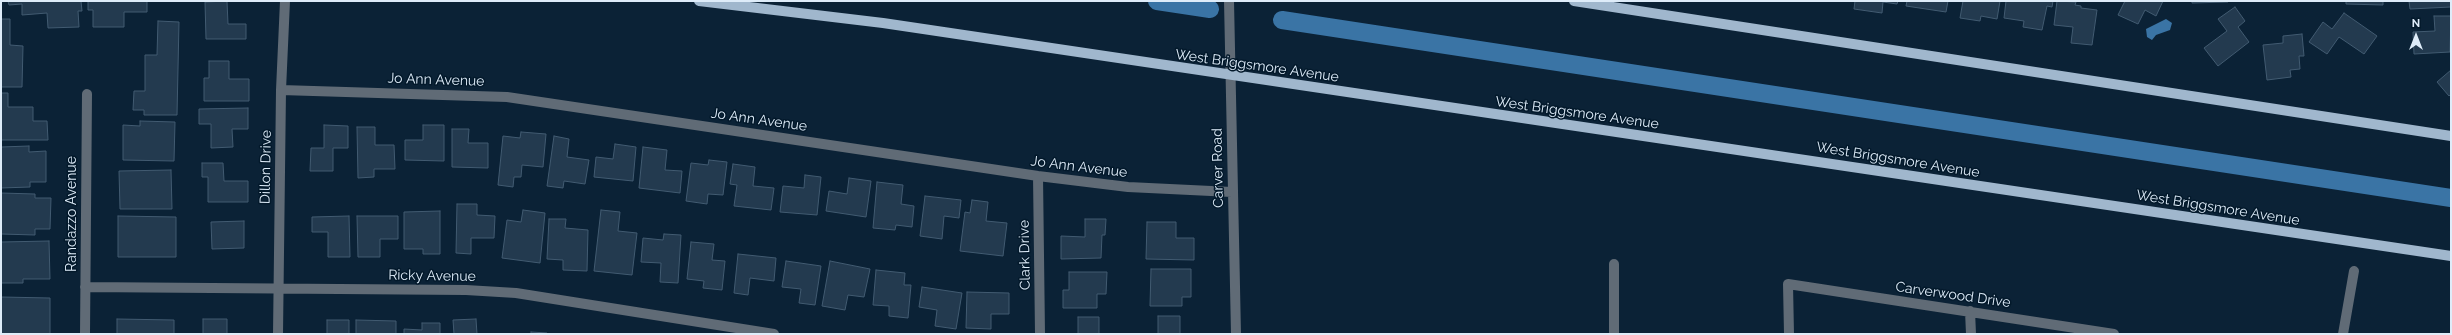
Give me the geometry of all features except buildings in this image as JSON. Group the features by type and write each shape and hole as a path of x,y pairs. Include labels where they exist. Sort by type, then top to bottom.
{"main road":[{"name":"West Briggsmore Avenue","path":"699,1 883,24 2451,256"},
{"path":"1574,1 2451,136"}],"street":[{"name":"Dillon Drive","path":"278,334 281,90 285,1"},
{"name":"Carver Road","path":"1229,1 1236,334"},
{"name":"Jo Ann Avenue","path":"281,90 508,97 1038,176 1128,187 1232,192"},
{"name":"Randazzo Avenue","path":"85,334 87,94"},
{"name":"Clark Drive","path":"1038,176 1040,334"},
{"path":"1614,264 1614,334"},
{"path":"2343,334 2354,271"},
{"name":"Carverwood Drive","path":"1789,334 1788,284 2114,334"},
{"name":"Ricky Avenue","path":"85,286 466,290 516,293 774,334"},
{"path":"1970,311 1971,334"}],"water":[{"path":"2166,19 2172,23 2170,30 2156,35 2152,40 2147,37 2146,29"}],"waterway":[{"path":"1157,1 1210,9"},
{"path":"1282,20 2451,198"}]}
